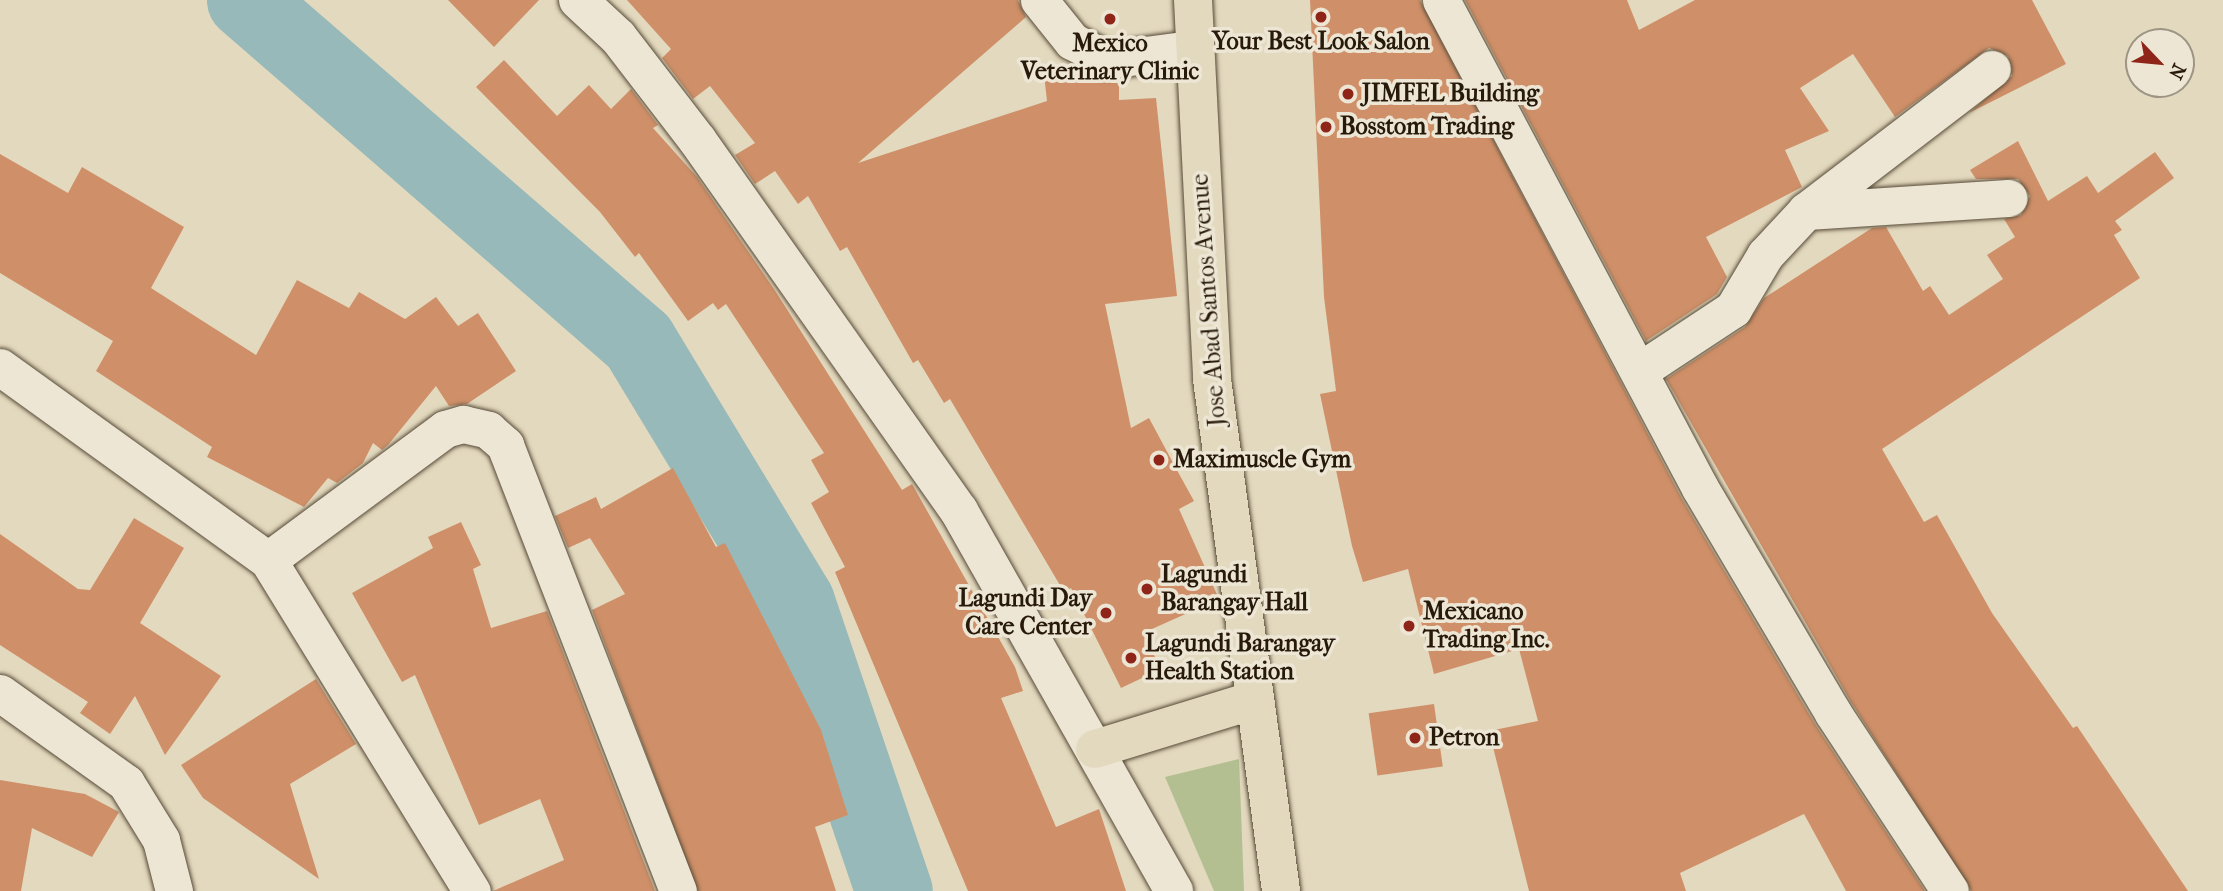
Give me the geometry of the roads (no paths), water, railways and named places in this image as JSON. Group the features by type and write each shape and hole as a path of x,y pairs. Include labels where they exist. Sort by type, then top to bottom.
{"highway":[{"name":"Jose Abad Santos Avenue","path":"1193,0 1192,49 1212,379 1281,891"},
{"path":"1095,750 1254,700"}],"main road":[{"path":"578,0 618,37 844,341 960,511 1174,891"}],"street":[{"path":"1039,0 1072,41 1107,60 1192,49"},
{"path":"1441,0 1699,488 1833,713 1950,891"},
{"path":"1639,371 1733,309 1765,255 1806,211 1992,69"},
{"path":"1806,211 2009,198"},
{"path":"0,367 268,560 472,891"},
{"path":"268,560 445,429 463,424 488,430 505,445 678,891"},
{"path":"0,693 126,783 161,840 174,891"}],"waterway":[{"path":"245,0 638,341 796,602 894,891"}],"place":[{"name":"Your Best Look Salon","path":"1321,17"},
{"name":"Mexico Veterinary Clinic","path":"1110,19"},
{"name":"JIMFEL Building","path":"1348,94"},
{"name":"Bosstom Trading","path":"1326,127"},
{"name":"Maximuscle Gym","path":"1159,460"},
{"name":"Lagundi Barangay Hall","path":"1147,589"},
{"name":"Lagundi Day Care Center","path":"1106,613"},
{"name":"Mexicano Trading Inc.","path":"1409,626"},
{"name":"Lagundi Barangay Health Station","path":"1131,658"},
{"name":"Petron","path":"1415,738"}]}
